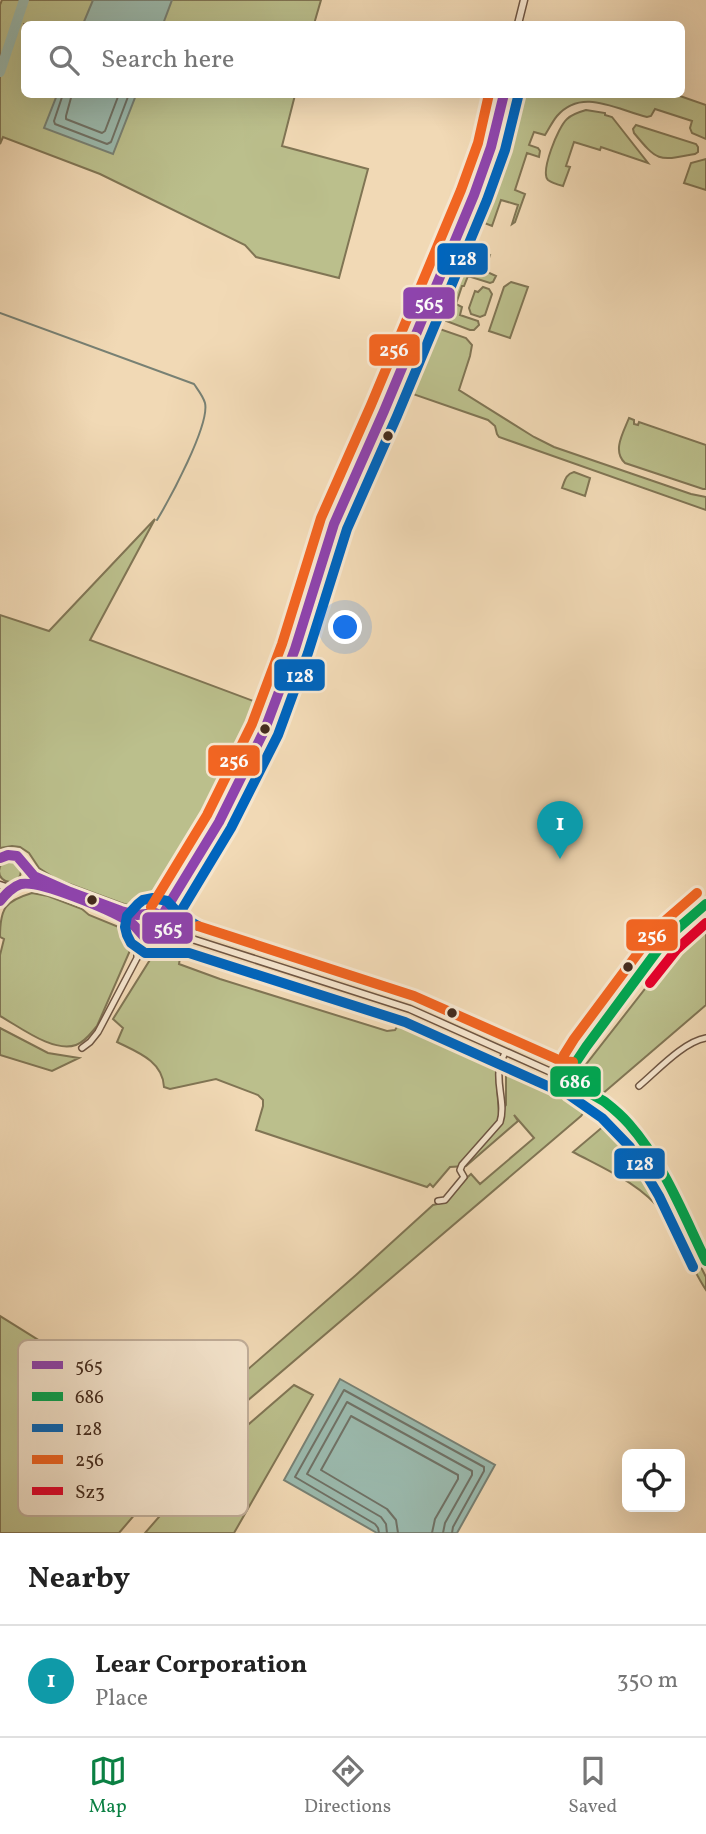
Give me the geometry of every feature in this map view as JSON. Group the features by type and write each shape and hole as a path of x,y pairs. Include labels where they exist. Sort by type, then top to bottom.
{"street":[{"path":"519,21 524,0"},
{"path":"163,914 219,822 265,729 293,653 334,524 474,195 491,147 503,98"},
{"path":"0,858 17,856 25,862 28,871 22,884"},
{"path":"28,871 50,883 135,915 155,911 163,914 168,923 192,939 410,1009 558,1075 572,1076"},
{"path":"0,901 11,888 22,884 44,887 123,918 152,940"},
{"path":"0,885 11,888"},
{"path":"706,904 660,947 586,1047 576,1062 572,1076 577,1085 604,1101 629,1123 648,1147 706,1261"},
{"path":"137,958 141,933 139,922 144,915"},
{"path":"162,938 168,923"},
{"path":"82,1048 98,1032 137,958 152,940 192,939"},
{"path":"639,1086 687,1046 706,1038"},
{"path":"438,1201 445,1199 464,1177 460,1170 462,1165 500,1122 503,1114 499,1076 505,1052"}],"green space":[{"path":"2,0 321,0 315,21 21,21 21,98 294,98 282,146 368,169 339,278 256,257 245,245 100,174 3,137 0,144"},
{"path":"510,98 685,98 706,105 706,139 692,133 692,121 655,109 651,116 647,117 589,102 567,107 557,116 545,135 534,132 529,145 538,148 539,157 527,153 515,190 525,194 515,222 512,224 518,205 501,200 492,226 482,222 472,249 490,255 485,271 496,276 490,283 468,276 462,286 456,304 462,307 460,315 478,321 479,325 470,330 433,316 491,173"},
{"path":"586,110 612,117 648,163 601,147 600,150 574,142 566,166 570,167 563,186 548,180 548,159 559,131 569,117"},
{"path":"636,125 696,144 698,152 673,158 660,157 648,150 634,133"},
{"path":"706,159 706,190 684,183 691,163"},
{"path":"511,282 528,287 510,338 489,331 504,287"},
{"path":"483,287 489,289 492,294 485,315 480,317 471,314 469,308 475,291 478,292"},
{"path":"428,325 466,338 472,345 459,390 554,447 706,497 706,510 499,437 495,426 488,420 407,392 402,387"},
{"path":"629,418 634,420 634,424 638,425 639,422 706,445 706,489 625,463 619,453 619,447"},
{"path":"574,472 590,478 585,496 562,488 567,476"},
{"path":"155,519 90,640 264,705 245,760 198,846 165,897 131,906 56,879 39,868 29,853 20,847 0,848 0,615 49,631"},
{"path":"10,860 18,863 21,871 18,879 10,882 2,879 -1,871 2,863"},
{"path":"32,893 82,909 89,915 126,930 132,946 97,1026 85,1040 76,1045 67,1047 47,1042 0,1016 0,955 4,939 0,937 1,919 10,903"},
{"path":"706,921 706,1005 601,1095 584,1084 584,1067 673,953"},
{"path":"168,954 180,958 179,964 220,979 387,1031 395,1030 402,1019 498,1060 496,1073 499,1114 506,1105 506,1064 568,1089 584,1099 587,1108 581,1116 248,1400 248,1369 433,1205 450,1197 471,1174 480,1184 534,1138 514,1115 518,1121 466,1166 450,1167 433,1187 430,1184 427,1187 256,1130 263,1100 258,1095 216,1079 170,1089 164,1087 159,1070 148,1058 117,1042 123,1028 113,1019 153,955"},
{"path":"0,1028 48,1053 79,1058 52,1071 0,1055"},
{"path":"612,1119 647,1161 706,1277 706,1290 675,1232 654,1203 622,1178 573,1152"},
{"path":"0,1316 38,1340 18,1340 18,1516 133,1516 119,1533 0,1533"},
{"path":"294,1385 313,1395 248,1509 248,1425"},
{"path":"160,1516 244,1516 234,1533 145,1533"}],"water":[{"path":"93,0 172,0 164,21 84,21"},
{"path":"56,98 135,98 113,154 44,128"},
{"path":"340,1379 495,1465 457,1533 377,1533 284,1480"}],"waterway":[{"path":"0,72 24,0"},
{"path":"0,313 194,384 205,403 205,414 187,462 157,520"}],"transit line":[{"name":"256","path":"151,907 207,815 252,724 282,644 321,518 461,190 478,143 488,98"},
{"name":"565","path":"163,914 219,822 265,729 295,649 334,524 474,195 491,147 503,98"},
{"name":"128","path":"175,921 231,828 278,735 308,653 347,529 487,200 505,150 518,98"},
{"name":"565","path":"0,858 17,856 34,876 121,911 163,916 167,920 168,930 158,940 147,939 131,923 106,910 58,891 30,884 15,887 0,901"},
{"name":"256","path":"559,1072 564,1055 574,1039 650,937 697,893"},
{"name":"128","path":"198,926 181,916 167,901 153,898 138,904 127,916 125,927 131,943 145,953 189,953 405,1022 552,1088 571,1090"},
{"name":"686","path":"706,904 660,947 586,1047 576,1062 572,1076 582,1088 618,1113 641,1139 672,1190 706,1261"},
{"name":"Sz3","path":"650,983 677,949 706,923"},
{"name":"256","path":"198,926 414,996 561,1061 573,1062"},
{"name":"128","path":"559,1082 569,1095 602,1118 630,1147 659,1196 693,1267"}],"place":[{"name":"Lear Corporation","path":"560,859"}]}
